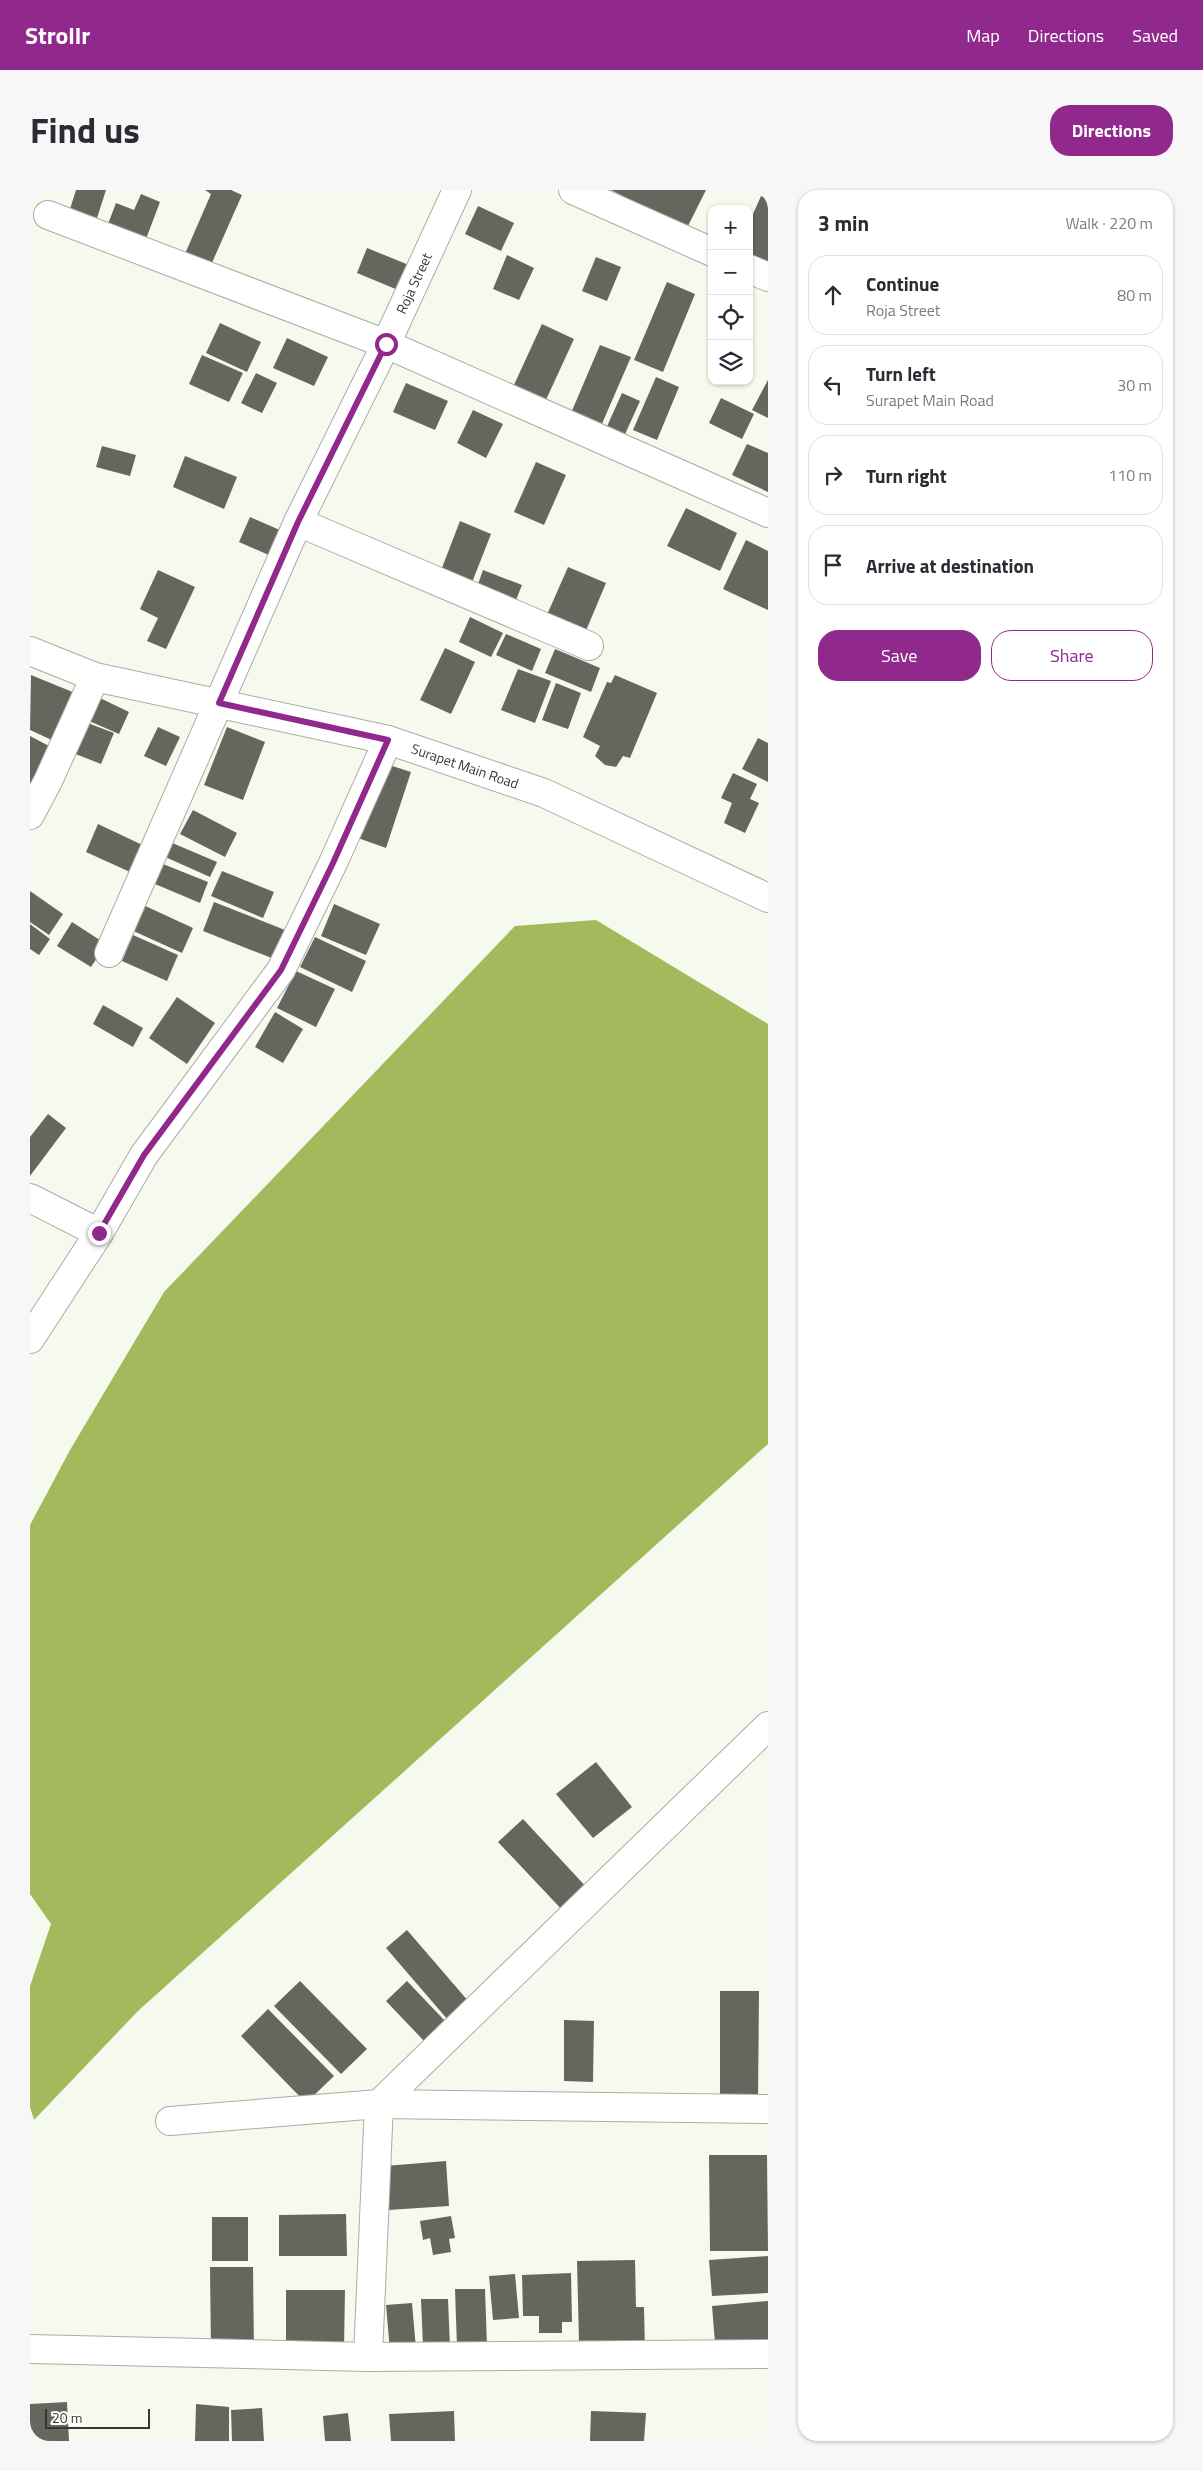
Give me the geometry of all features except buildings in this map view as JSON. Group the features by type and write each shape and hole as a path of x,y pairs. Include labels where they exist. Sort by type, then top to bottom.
{"street":[{"name":"Roja Street","path":"109,953 298,522 386,344 457,190"},
{"path":"573,190 708,250"},
{"path":"48,215 386,344 768,513"},
{"path":"753,271 768,277"},
{"path":"298,522 589,646"},
{"name":"Surapet Main Road","path":"30,651 95,677 388,740 544,793 768,898"},
{"path":"30,815 48,781 95,677"},
{"path":"30,1339 99,1233 144,1155 281,970 333,863 388,740"},
{"path":"30,1198 99,1233"},
{"path":"368,2357 379,2104 768,1726"},
{"path":"170,2121 379,2104 768,2109"},
{"path":"30,2349 368,2357 768,2354"}],"shaded area":[{"path":"596,920 768,1024 768,1444 138,2011 34,2120 30,2107 30,1986 51,1924 30,1894 30,1525 70,1450 164,1292 515,926"}],"route":[{"path":"99,1233 144,1155 245,1022 281,970 333,863 388,740 219,703 298,522 386,344"}]}
